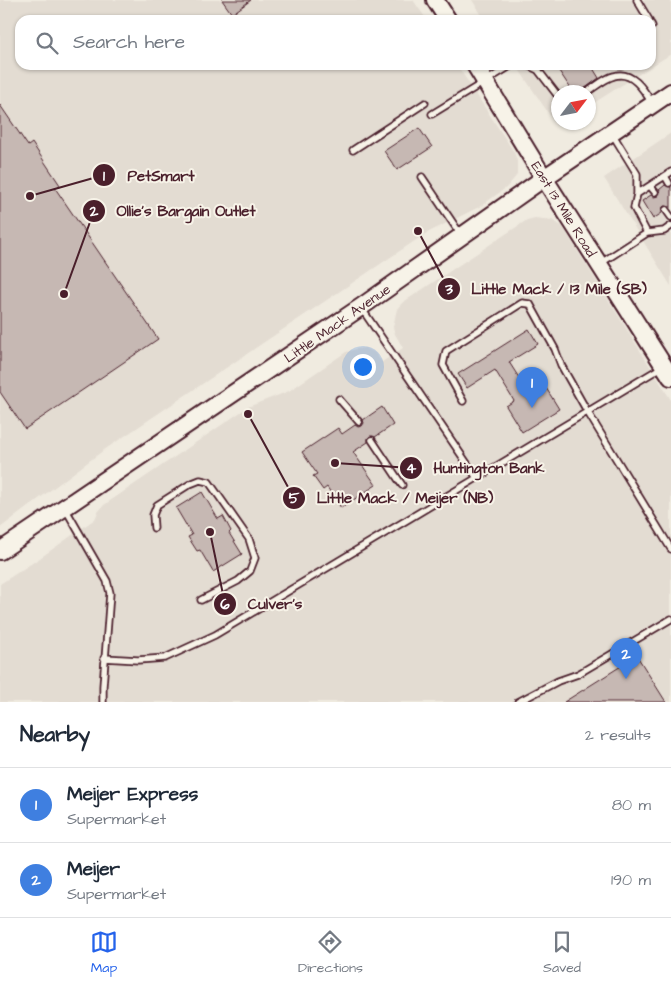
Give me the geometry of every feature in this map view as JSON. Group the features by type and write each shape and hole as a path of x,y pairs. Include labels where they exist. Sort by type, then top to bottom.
{"main road":[{"path":"435,0 445,15"},
{"name":"East 13 Mile Road","path":"478,70 667,372"},
{"name":"Little Mack Avenue","path":"0,551 361,307 544,178 671,93"}],"lane":[{"path":"637,0 646,15"},
{"path":"432,114 504,70"},
{"path":"538,70 551,87"},
{"path":"596,86 612,76 619,75 635,80 653,104"},
{"path":"353,150 425,103"},
{"path":"612,133 637,174 637,194 634,208 648,233"},
{"path":"637,194 671,172"},
{"path":"665,176 669,183"},
{"path":"422,177 462,236"},
{"path":"650,186 655,192"},
{"path":"666,210 671,217"},
{"path":"600,264 648,233 664,231 671,226"},
{"path":"463,401 443,365 446,351 522,302 530,304 587,411 671,549"},
{"path":"361,307 477,478"},
{"path":"104,658 138,660 165,658 192,646 587,411 667,372"},
{"path":"339,399 359,422"},
{"path":"372,440 402,485"},
{"path":"154,528 152,515 157,505 190,484 200,480 209,482 249,539 254,558 250,571 238,581 201,600"},
{"path":"65,508 108,580 110,593 104,658 103,702"},
{"path":"518,702 558,680 578,674 671,619"}],"shaded area":[{"path":"0,0 413,0 424,15 15,15 15,70 460,70 514,152 517,161 517,175 507,187 481,206 425,234 104,450 0,528"},
{"path":"472,0 671,0 671,54 656,64 656,15 482,15"},
{"path":"519,70 646,70 596,102 596,85 551,85 551,117"},
{"path":"671,133 671,286 604,178"},
{"path":"535,218 552,220 562,226 671,400 671,702 0,702 0,584 95,519 104,505 248,407 289,391 346,352 365,348 374,352 382,362 403,348 393,327 397,309 402,303 527,220"}],"building":[{"path":"222,0 251,0 232,14"},
{"path":"558,70 594,70 599,78 590,85 568,85"},
{"path":"0,105 28,146 32,143 60,185 55,188 158,339 25,429 0,392"},
{"path":"419,128 432,147 397,170 384,151"},
{"path":"665,185 671,187 671,207 664,206 662,213 653,219 642,201 651,195 654,197 658,196 659,190"},
{"path":"529,329 538,344 509,362 528,392 543,383 559,409 522,432 506,406 514,401 495,370 467,388 458,374"},
{"path":"382,407 393,425 375,437 370,436 368,442 353,452 376,485 341,508 327,487 323,490 313,476 317,474 302,452 338,428 342,434 355,425 358,427 362,426 363,420"},
{"path":"202,492 218,519 223,516 231,531 229,533 242,554 213,572 200,550 197,551 188,537 192,535 176,508"},
{"path":"637,656 666,702 564,702"}],"place":[{"name":"PetSmart","path":"30,196"},
{"name":"Little Mack / 13 Mile (SB)","path":"418,231"},
{"name":"Ollie's Bargain Outlet","path":"64,294"},
{"name":"Meijer Express","path":"532,408"},
{"name":"Little Mack / Meijer (NB)","path":"248,414"},
{"name":"Huntington Bank","path":"335,463"},
{"name":"Culver's","path":"210,532"},
{"name":"Meijer","path":"626,679"}]}
